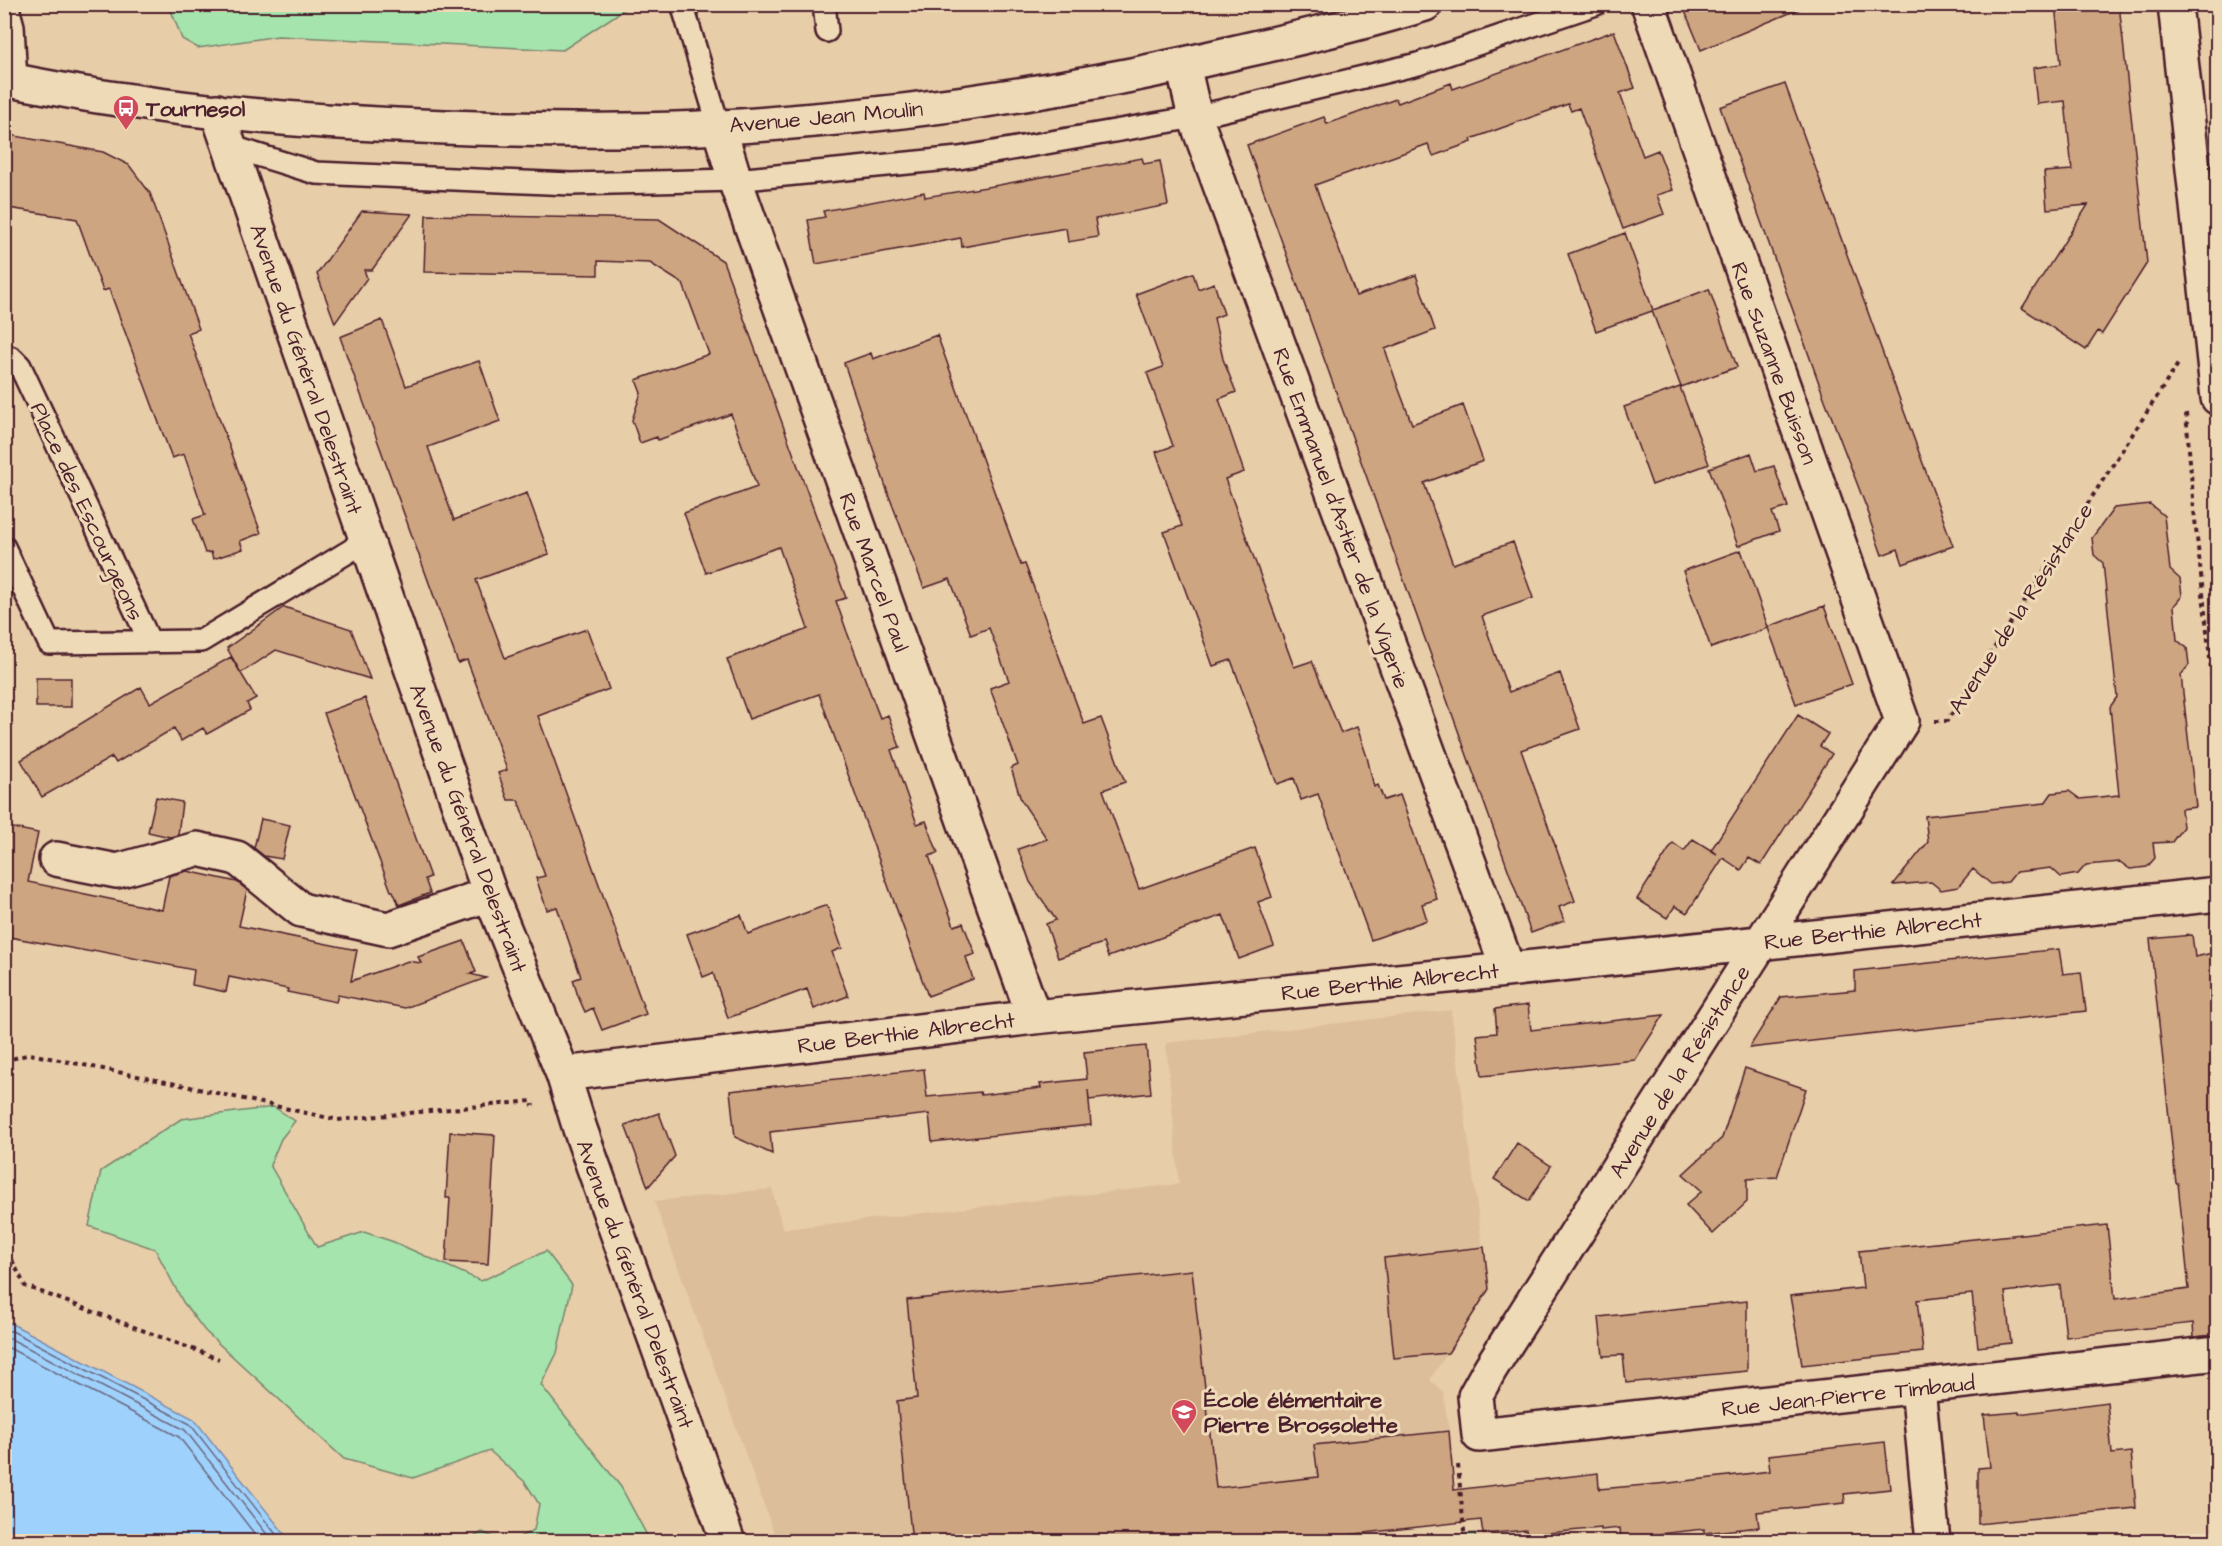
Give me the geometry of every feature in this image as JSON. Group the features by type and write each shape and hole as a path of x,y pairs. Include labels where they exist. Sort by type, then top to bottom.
{"street":[{"name":"Avenue Jean Moulin","path":"10,80 119,99 349,123 481,129 598,130 719,127 790,123 981,101 1082,85 1183,65 1371,21 1425,4"},
{"name":"Rue Suzanne Buisson","path":"1648,4 1902,721"},
{"path":"2175,4 2210,252 2217,398"},
{"name":"Rue Emmanuel d'Astier de la Vigerie","path":"1183,65 1196,117 1508,969"},
{"name":"Avenue du Général Delestraint","path":"217,111 232,147 490,894 562,1074 728,1542"},
{"name":"Rue Marcel Paul","path":"719,127 735,180 1034,1017"},
{"name":"Avenue de la Résistance","path":"1479,1435 1475,1396 1490,1369 1902,721"},
{"path":"56,859 117,871 197,849 207,851 237,858 301,910 388,929 490,894"},
{"name":"Rue Berthie Albrecht","path":"562,1074 1034,1017 2217,894"},
{"name":"Rue Jean-Pierre Timbaud","path":"1479,1435 2217,1353"},
{"path":"1918,1387 1933,1542"}],"lane":[{"path":"7,4 13,26 10,80"},
{"path":"682,4 719,127"},
{"path":"824,4 827,31"},
{"path":"232,147 316,173 571,184 735,180 959,159 1196,117 1418,64 1596,4"},
{"name":"Place des Escourgeons","path":"4,355 12,358 20,366 150,642"},
{"name":"Place des Escourgeons","path":"4,547 49,643 201,641 353,549 365,534"}],"path":[{"name":"Avenue de la Résistance","path":"1902,721 1947,721 2181,359"},
{"path":"4,1061 30,1054 338,1120 532,1101 536,1112"},
{"path":"4,1244 25,1286 219,1359"},
{"path":"1465,1542 1455,1436 1479,1435"},
{"path":"1401,1542 1464,1534"}],"shaded area":[{"path":"1451,1010 1488,1289 1430,1380 1443,1392 1449,1431 1455,1523 1368,1533 1366,1518 1343,1517 1326,1542 777,1541 654,1201 772,1189 783,1229 1179,1184 1166,1043"}],"green space":[{"path":"169,4 631,5 563,50 278,36 198,48 182,39"},
{"path":"274,1107 295,1121 281,1139 270,1165 317,1247 364,1232 394,1242 481,1281 546,1251 572,1285 557,1353 541,1385 621,1487 650,1541 511,1541 534,1530 539,1504 525,1482 490,1451 413,1478 344,1459 205,1331 183,1302 155,1249 89,1226 101,1171 181,1119"},
{"path":"482,1532 502,1541 467,1541"},
{"path":"1475,1533 1476,1541 1398,1541"}],"water":[{"path":"10,1323 194,1419 290,1541 5,1541 4,1327"}],"building":[{"path":"1682,4 1809,4 1809,5 1701,50"},
{"path":"2055,4 2119,4 2147,263 2102,334 2098,331 2086,350 2022,308 2088,205 2047,209 2044,172 2072,170 2065,101 2037,104 2033,68 2061,64"},
{"path":"1614,31 1635,88 1620,93 1643,156 1658,150 1673,190 1657,195 1664,214 1623,229 1579,108 1571,111 1568,104 1471,139 1472,142 1433,156 1428,144 1315,185 1356,296 1416,275 1435,330 1385,349 1398,387 1412,424 1463,405 1483,461 1424,483 1438,523 1453,564 1513,542 1533,598 1482,616 1495,654 1509,692 1560,673 1580,729 1521,750 1575,901 1559,907 1564,921 1531,933 1247,145 1324,117 1327,124 1396,99 1398,103 1451,83 1453,89"},
{"path":"1785,84 1953,546 1903,564 1898,549 1882,555 1720,107"},
{"path":"4,134 103,152 129,165 150,193 199,329 188,333 261,533 240,541 243,549 213,559 211,552 205,553 193,519 205,515 184,454 172,458 109,289 103,291 77,219 9,208 10,198 4,198"},
{"path":"1142,158 1144,164 1160,161 1168,205 1095,219 1098,237 1068,242 1066,228 962,247 961,238 816,264 808,220 825,217 823,211 924,192 925,197 999,185"},
{"path":"362,211 412,214 372,270 364,270 367,278 335,323 317,274"},
{"path":"426,215 659,219 723,261 846,598 836,601 847,632 880,718 888,715 900,747 891,750 917,824 926,821 938,853 929,856 954,926 963,923 975,954 966,957 973,979 928,996 819,694 749,719 727,659 808,629 779,547 706,573 684,513 757,487 731,414 658,440 657,437 640,443 632,420 641,393 636,380 709,354 683,284 650,263 598,261 598,275 424,272"},
{"path":"1625,233 1653,310 1709,289 1737,367 1681,387 1652,311 1596,331 1568,254"},
{"path":"1193,273 1198,289 1214,283 1224,314 1214,318 1223,359 1236,392 1219,399 1244,472 1225,479 1294,667 1312,661 1341,733 1357,727 1374,787 1378,785 1384,800 1400,795 1437,899 1422,904 1427,920 1371,940 1318,794 1301,800 1294,778 1277,784 1231,660 1213,666 1164,532 1182,526 1156,452 1173,446 1147,373 1163,367 1136,294"},
{"path":"382,320 406,386 479,361 500,421 428,447 454,520 527,493 549,554 476,580 505,658 587,629 609,689 538,716 646,1014 602,1030 593,1008 585,1012 578,996 573,980 581,977 557,907 547,910 536,878 545,876 518,800 508,800 498,773 507,770 478,689 467,660 458,663 340,337"},
{"path":"937,335 1021,565 1025,564 1084,724 1101,718 1125,782 1103,790 1139,889 1255,848 1272,897 1258,902 1274,946 1239,959 1223,915 1108,957 1103,943 1058,958 1046,924 1056,920 1030,882 1018,849 1047,839 1021,800 1011,768 1018,765 990,688 1009,681 989,628 971,635 950,579 924,588 889,496 844,363 871,353 873,359"},
{"path":"1680,387 1709,464 1652,485 1624,407"},
{"path":"1751,453 1757,471 1774,466 1788,507 1772,512 1779,531 1738,546 1709,468"},
{"path":"2150,504 2164,516 2170,570 2180,579 2182,596 2174,606 2177,640 2187,648 2189,665 2181,675 2196,807 2181,809 2183,827 2172,842 2153,843 2155,858 2147,867 2130,869 2120,862 2086,865 2078,874 2061,877 2051,868 2016,872 2008,882 1991,884 1973,869 1958,887 1941,890 1931,882 1893,885 1928,842 1925,816 2045,803 2052,793 2069,791 2080,799 2119,795 2110,707 2117,697 2103,563 2094,555 2092,538 2114,508"},
{"path":"1741,550 1768,627 1824,606 1852,684 1796,704 1768,628 1711,648 1683,571"},
{"path":"284,607 351,629 370,679 276,650 241,673 227,648"},
{"path":"231,657 256,698 247,703 250,710 207,734 203,728 181,741 174,728 116,763 112,757 42,797 21,760 141,687 150,703"},
{"path":"36,678 71,678 71,707 36,707"},
{"path":"365,698 430,877 425,879 430,893 399,905 391,891 324,713"},
{"path":"1798,715 1828,734 1820,746 1832,754 1761,865 1749,858 1741,870 1723,858 1687,913 1675,906 1667,918 1637,899 1673,843 1684,851 1693,839 1717,854 1711,850"},
{"path":"156,797 182,802 178,835 170,837 148,832"},
{"path":"261,819 290,825 282,859 264,856 254,848"},
{"path":"4,826 38,833 28,882 162,910 169,876 187,871 237,882 247,890 239,926 357,950 351,981 408,961 421,963 418,957 464,941 476,972 470,974 486,978 405,1008 338,995 336,1002 229,977 226,992 192,985 194,970 93,950 92,952 4,936"},
{"path":"827,905 842,948 832,952 848,996 814,1009 807,989 728,1018 713,973 703,977 687,934 741,915 748,934"},
{"path":"2192,935 2195,957 2217,952 2217,1335 2194,1337 2193,1323 2066,1337 2060,1285 2005,1292 2011,1343 1978,1347 1972,1294 1917,1300 1923,1352 1802,1365 1790,1296 1863,1288 1859,1251 2107,1225 2115,1299 2189,1289 2150,939"},
{"path":"2059,949 2063,974 2081,972 2086,1011 1749,1048 1781,997 1855,990 1855,971"},
{"path":"1528,1005 1531,1030 1664,1015 1635,1060 1482,1076 1477,1035 1497,1033 1495,1009"},
{"path":"1146,1046 1151,1093 1089,1100 1088,1090 1091,1125 932,1142 929,1114 770,1132 772,1154 735,1137 730,1091 924,1069 927,1097 980,1092 981,1095 1041,1088 1040,1084 1087,1079 1084,1052"},
{"path":"1745,1068 1806,1089 1777,1177 1747,1179 1747,1202 1713,1234 1686,1205 1702,1191 1683,1174 1722,1138"},
{"path":"659,1113 675,1156 648,1187 625,1125"},
{"path":"450,1132 495,1135 488,1264 446,1262 450,1198 446,1198"},
{"path":"1517,1143 1551,1166 1529,1201 1494,1179"},
{"path":"1484,1247 1489,1289 1448,1353 1394,1358 1384,1258"},
{"path":"1192,1270 1216,1488 1318,1477 1314,1445 1449,1431 1454,1490 1598,1473 1599,1489 1669,1483 1770,1471 1768,1455 1885,1442 1890,1489 1844,1494 1845,1503 1757,1512 1759,1527 1704,1533 1704,1529 1621,1538 1620,1528 1527,1535 1526,1530 1483,1534 1481,1520 1329,1537 1326,1542 912,1542 897,1401 917,1398 907,1300"},
{"path":"1747,1301 1747,1371 1626,1383 1623,1355 1603,1356 1599,1317"},
{"path":"2107,1402 2112,1454 2131,1452 2136,1508 1978,1524 1978,1468 1990,1467 1984,1415 2019,1412 2019,1414"}],"place":[{"name":"Tournesol","path":"126,131"},
{"name":"École élémentaire Pierre Brossolette","path":"1184,1435"}]}
